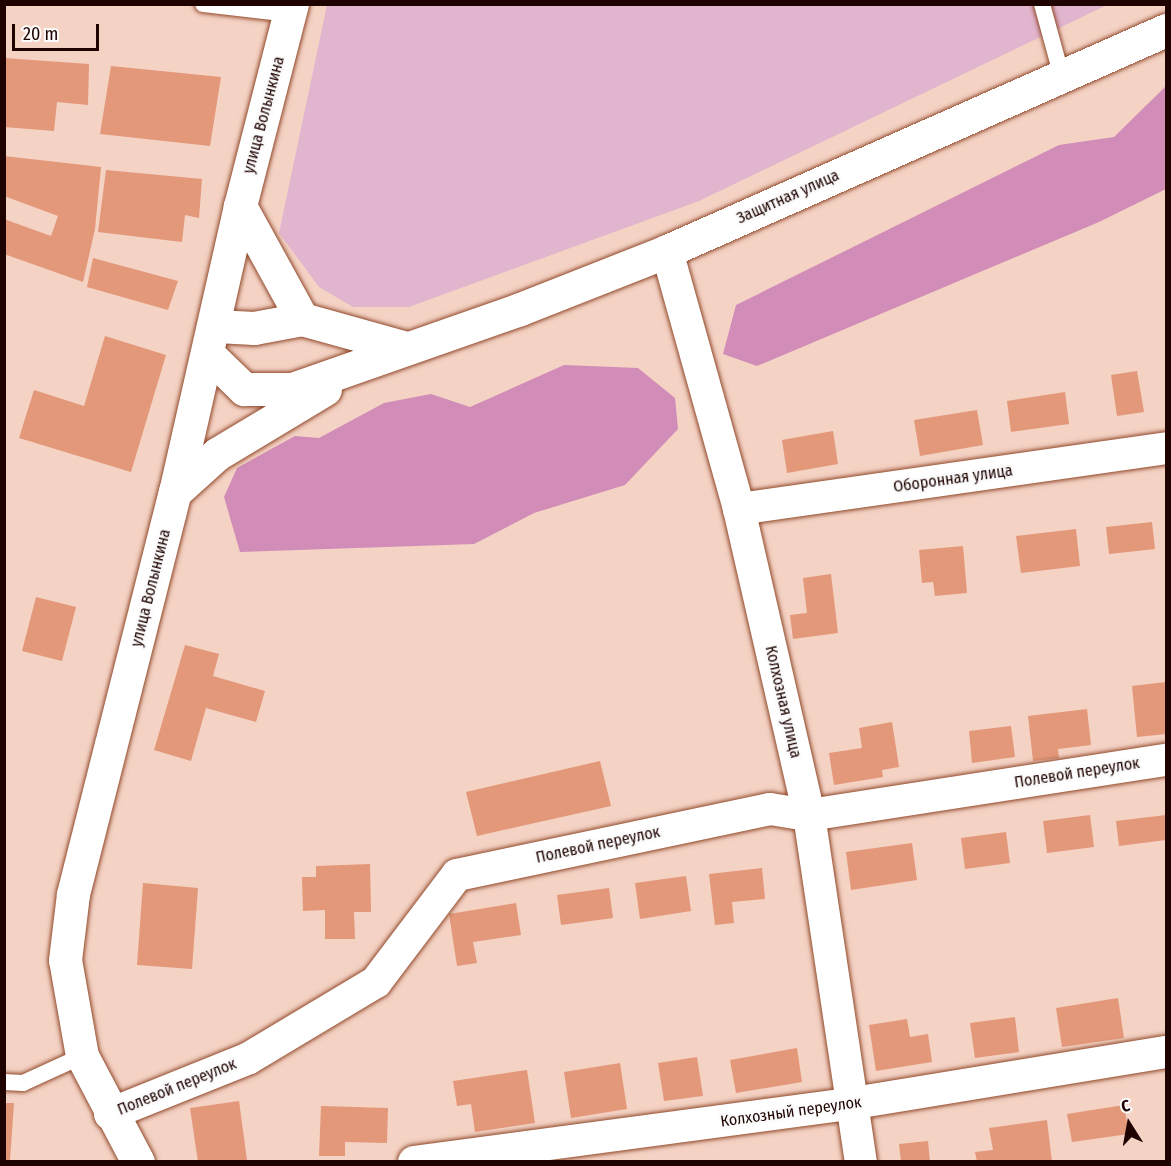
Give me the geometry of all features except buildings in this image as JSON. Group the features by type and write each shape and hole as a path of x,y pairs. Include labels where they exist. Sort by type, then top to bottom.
{"street":[{"name":"улица Волынкина","path":"138,1161 110,1114 82,1056 65,960 73,894 176,492 212,340 240,206 291,9"},
{"name":"Защитная улица","path":"403,347 520,309 667,251 1167,30"},
{"path":"240,206 302,319"},
{"name":"Колхозная улица","path":"667,251 739,509 809,815 861,1161"},
{"path":"302,319 403,347 292,389 244,389 212,340 254,328 302,319"},
{"path":"176,492 217,454 403,347"},
{"name":"Оборонная улица","path":"739,509 1167,448"},
{"name":"Полевой переулок","path":"110,1114 249,1058 376,982 457,875 770,809 809,815 1167,759"},
{"name":"Колхозный переулок","path":"414,1161 854,1103 1167,1052"}],"lane":[{"path":"203,4 291,9"},
{"path":"1042,4 1062,77"},
{"path":"4,1082 23,1083 82,1056"}],"shaded area":[{"path":"327,5 1107,5 699,201 409,307 353,307 319,287 279,233"},
{"path":"1166,86 1166,189 1099,222 757,366 723,354 736,305 1059,145 1114,137"},
{"path":"564,365 638,368 675,398 678,429 625,485 534,513 474,544 240,552 224,497 237,468 295,436 319,438 384,403 431,394 470,407"}]}
